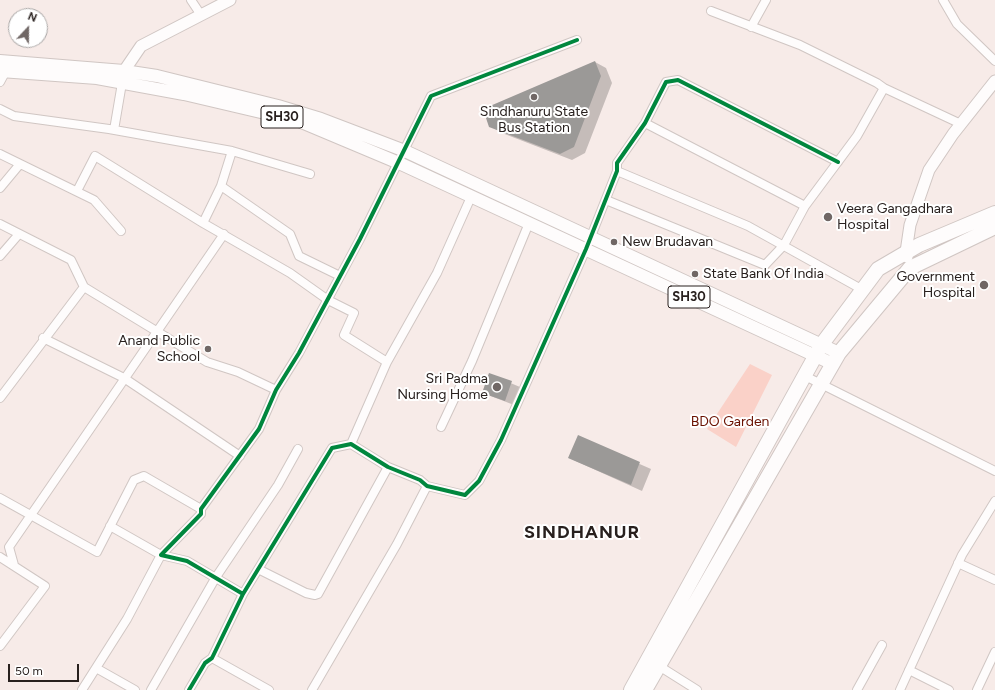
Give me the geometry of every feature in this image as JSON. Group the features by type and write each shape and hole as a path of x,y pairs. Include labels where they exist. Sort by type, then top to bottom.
{"highway":[{"path":"631,690 822,344 878,269 919,245 995,213"},
{"path":"645,690 820,384 836,359 910,268 995,227"}],"main road":[{"path":"4,66 123,77 157,76 278,106 321,119 405,151 822,344 836,359"},
{"name":"SH30","path":"123,77 184,94 299,121 399,163 815,357 836,359"}],"street":[{"path":"191,0 201,15"},
{"path":"114,130 123,77 140,46 230,0"},
{"path":"751,27 766,0"},
{"path":"942,0 957,24 995,61"},
{"path":"711,12 800,45 877,83 884,88 961,124"},
{"path":"82,690 127,619 161,555 201,514 201,509 259,429 276,390 328,300 399,163 431,96 577,40"},
{"path":"0,82 4,66"},
{"path":"189,690 205,663 212,658 243,594 260,570 332,448 351,444 388,467 420,480 427,486 465,496 479,481 501,440 586,249 617,171 617,163 645,123 666,82 678,80 838,162"},
{"path":"910,268 906,252 910,225 929,170 961,124 995,81"},
{"path":"606,200 765,265 784,245 805,206 857,136 884,88"},
{"path":"0,109 14,116 114,130 232,151 310,174"},
{"path":"645,123 805,206"},
{"path":"203,222 221,186 232,151"},
{"path":"0,154 94,200 122,231"},
{"path":"77,191 95,156 290,273 328,300 354,313 344,335 387,362"},
{"path":"0,188 20,164"},
{"path":"617,171 748,226 863,290"},
{"path":"221,186 290,234 299,256 340,276"},
{"path":"351,444 387,362 437,273 471,197"},
{"path":"441,427 472,361 529,223"},
{"path":"0,224 71,260 84,287 207,362 238,372 276,390"},
{"path":"0,256 19,234"},
{"path":"14,565 9,547 30,514 224,234"},
{"path":"0,398 43,338 84,287"},
{"path":"43,338 124,378 240,456"},
{"path":"805,376 995,472"},
{"path":"151,690 216,577 278,484 298,449"},
{"path":"260,570 315,596 318,594 388,467"},
{"path":"0,498 97,552 134,480 144,476 201,509"},
{"path":"312,690 397,544 427,486"},
{"path":"900,690 958,563 995,501"},
{"path":"110,526 161,555 187,561 243,594"},
{"path":"0,557 45,586 0,646"},
{"path":"958,563 995,580"},
{"path":"857,690 882,646"},
{"path":"977,690 995,652"},
{"path":"212,658 269,690"},
{"path":"658,666 697,690"},
{"path":"96,668 135,690"},
{"path":"909,670 949,690"}],"green space":[{"name":"BDO Garden","path":"750,364 772,375 736,447 707,429"}],"building":[{"path":"595,61 601,76 574,147 560,154 489,127 483,109"},
{"path":"489,373 512,381 505,401 482,393"},
{"path":"578,435 640,462 631,485 568,458"}],"cycle path":[{"path":"243,594 187,561 161,555 201,514 201,509 259,429 276,390 299,353 360,239 431,96 577,40"},
{"path":"189,690 205,663 212,658 243,594 332,448 351,444 388,467 420,480 427,486 465,495 479,481 501,440 586,249 617,171 617,163 645,123 666,82 678,80 838,162"}],"place":[{"name":"Sindhanuru State Bus Station","path":"534,97"},
{"name":"Veera Gangadhara Hospital","path":"828,217"},
{"name":"New Brudavan","path":"614,242"},
{"name":"State Bank Of India","path":"695,274"},
{"name":"Government Hospital","path":"984,285"},
{"name":"Anand Public School","path":"208,349"},
{"name":"Sri Padma Nursing Home","path":"497,387"}],"district":[{"name":"SINDHANUR","path":"582,533"}]}
